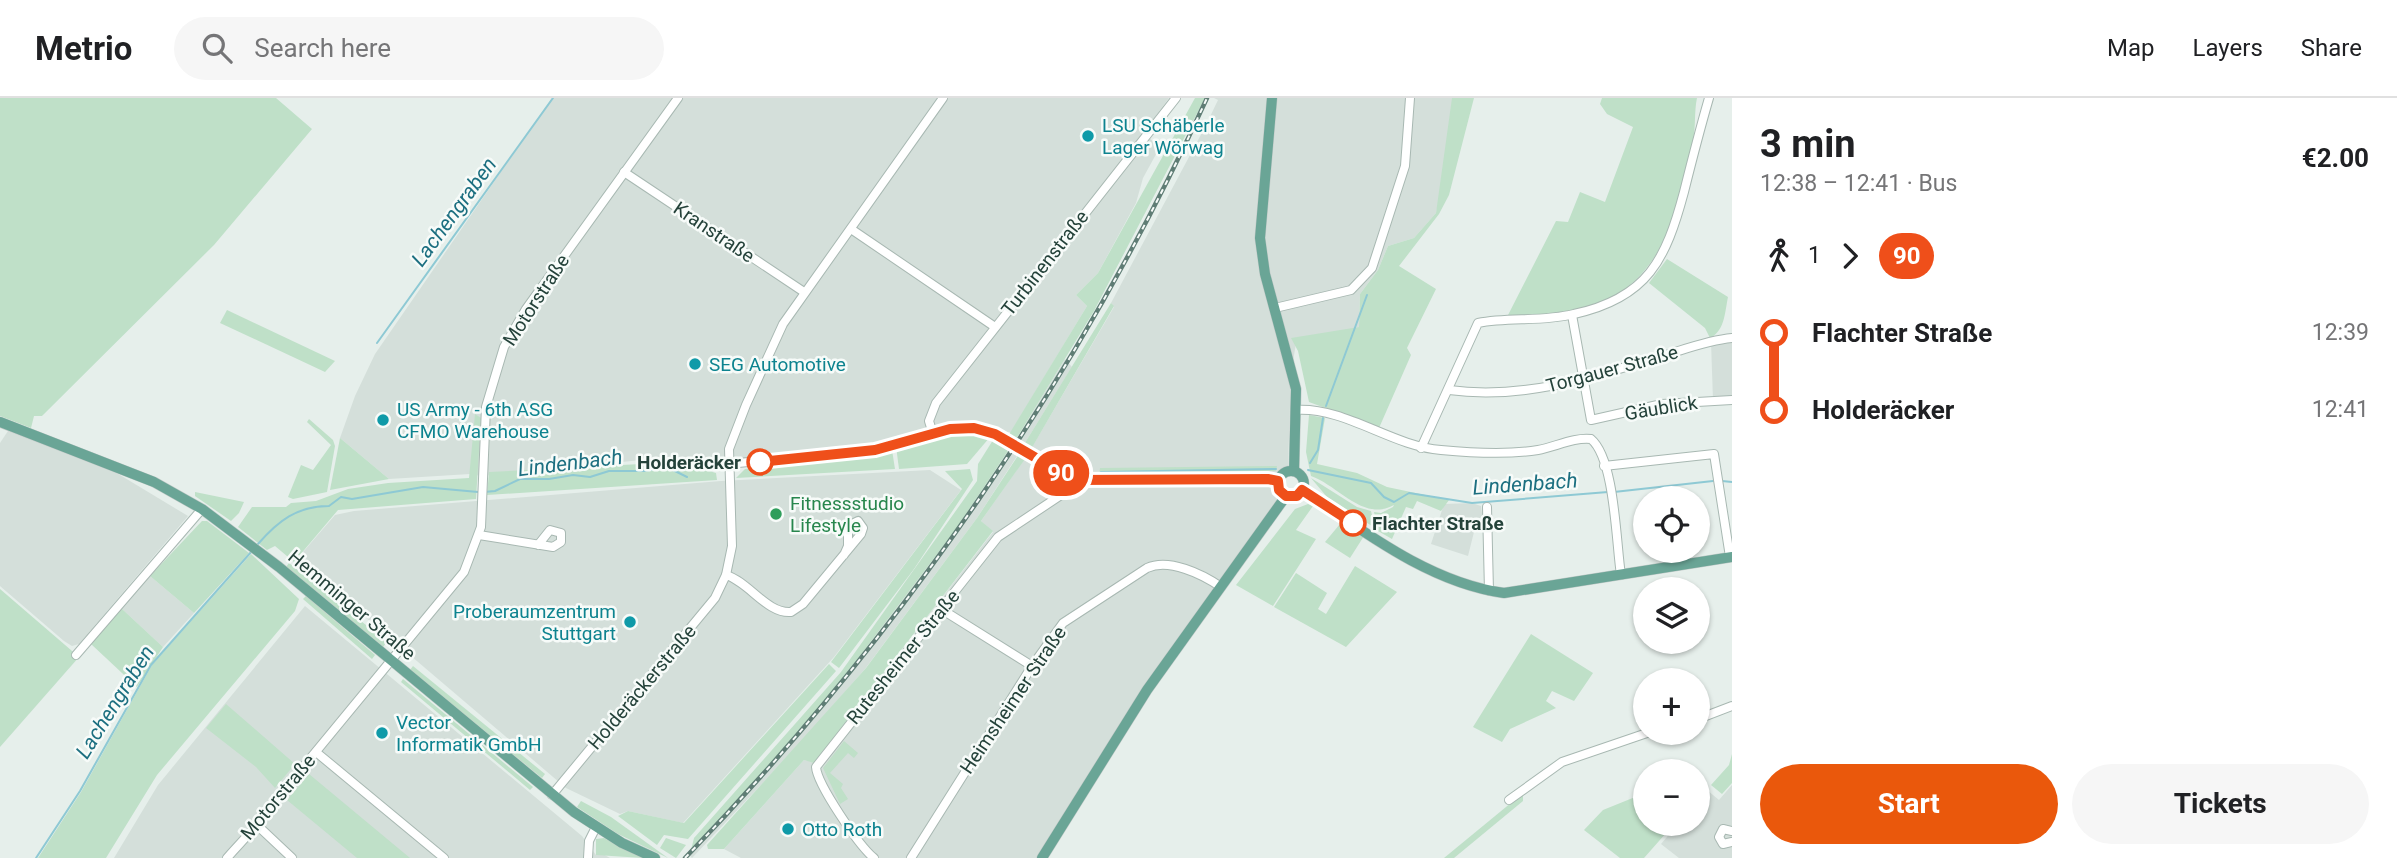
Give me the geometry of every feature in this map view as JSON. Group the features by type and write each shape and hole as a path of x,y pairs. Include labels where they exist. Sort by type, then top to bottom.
{"main road":[{"path":"1272,98 1260,222 1262,260 1292,365 1296,410 1294,471"},
{"name":"Hemminger Straße","path":"0,422 154,481 202,509 261,553 552,795 596,827 655,858"},
{"path":"1294,471 1303,479 1302,490 1297,496 1286,496 1279,490 1278,481 1284,473 1294,471"},
{"path":"1302,490 1422,565 1445,577 1489,591 1504,593 1731,557"},
{"path":"1042,858 1147,690 1286,496"}],"street":[{"name":"Motorstraße","path":"227,858 250,831 258,826 262,817 457,583 479,535 486,407 505,347 526,309 678,98"},
{"path":"943,98 783,324 731,439 728,464 875,450 960,428 986,431 1074,480 1278,481"},
{"name":"Turbinenstraße","path":"933,434 929,421 932,409 1176,98"},
{"path":"1275,307 1351,290 1372,268 1405,166 1410,98"},
{"path":"1421,448 1478,323 1530,321 1596,309 1622,296 1644,280 1663,256 1674,226 1709,98"},
{"name":"Kranstraße","path":"624,172 804,292"},
{"path":"851,229 995,327"},
{"path":"1572,315 1584,380"},
{"name":"Torgauer Straße","path":"1449,390 1503,393 1584,380 1732,338"},
{"name":"Gäublick","path":"1584,380 1591,420 1662,404 1732,400"},
{"path":"1296,410 1321,412 1421,448 1501,453 1538,450 1591,439 1597,444 1610,488 1621,575"},
{"path":"1604,466 1714,454 1731,557"},
{"name":"Holderäckerstraße","path":"552,795 715,598 726,575 732,546 728,464"},
{"name":"Rutesheimer Straße","path":"874,858 854,836 822,783 816,767 998,537 1068,491 1074,480"},
{"path":"1487,507 1489,591"},
{"path":"76,655 202,509"},
{"path":"479,535 538,545"},
{"path":"726,575 741,580 776,609 787,613 803,604 844,555"},
{"name":"Heimsheimer Straße","path":"911,858 1032,666 1072,616 1151,566 1168,564 1221,587"},
{"path":"941,609 1032,666"},
{"path":"1710,714 1732,706"},
{"path":"1509,800 1562,762 1633,738"},
{"path":"316,752 444,858"},
{"path":"258,826 292,858"},
{"path":"588,858 589,841 596,827"},
{"path":"1731,845 1721,842 1719,835 1723,829 1732,831"}],"shaded area":[{"path":"552,98 1169,98 1143,133 1160,147 1143,178 1136,203 1098,273 1076,295 1087,306 1011,432 925,430 893,445 728,464 709,461 696,465 671,457 482,476 470,474 389,479 340,438 355,396 375,354"},
{"path":"1214,98 1462,98 1436,213 1414,238 1388,246 1378,270 1360,294 1359,327 1296,343 1291,374 1288,468 1276,481 1276,491 1281,500 1037,858 741,858 724,849 804,760 814,762 993,532 981,521 1028,454 1114,307 1111,303 1218,100"},
{"path":"1732,338 1732,400 1713,400 1711,342"},
{"path":"1065,359 1072,367 1023,446 1015,441"},
{"path":"8,431 115,472 188,516 79,644 72,646 64,641 0,586 0,443"},
{"path":"1008,451 1017,456 977,518 865,669 793,751 692,858 688,853 789,744 850,669 954,532"},
{"path":"930,470 961,490 834,657 683,823 628,811 620,814 566,788 297,559 335,515 354,511 721,481"},
{"path":"1472,503 1481,506 1484,528 1475,528 1468,556 1431,544 1444,504"},
{"path":"150,576 194,613 163,647 121,608"},
{"path":"305,606 582,836 596,855 603,854 610,858 114,858 158,785"},
{"path":"1732,785 1732,858 1679,858 1661,844 1668,836 1710,836 1710,792 1719,800"}],"green space":[{"path":"0,98 276,98 312,129 214,245 42,416 34,416 31,428 0,416"},
{"path":"1195,98 1205,98 1094,311 1015,441 1008,436 1087,306 1076,295 1098,273"},
{"path":"1452,98 1474,98 1449,195 1439,214 1399,266 1436,289 1407,348 1411,355 1379,428 1309,402 1298,351 1291,338 1359,327 1360,294 1378,270 1388,246 1414,238 1436,213"},
{"path":"1602,98 1697,98 1688,165 1667,235 1641,274 1624,290 1602,303 1567,313 1506,319 1556,221 1568,222 1580,192 1605,202 1633,127 1607,114 1600,104"},
{"path":"1667,259 1728,297 1719,331 1710,338 1705,328 1649,283"},
{"path":"1111,303 1114,306 1030,451 1023,446"},
{"path":"227,310 335,361 325,372 220,323"},
{"path":"475,414 481,418 476,499 338,510 294,562 275,546 267,550 238,527 252,507 286,507 291,503 316,501 348,489 388,483 469,478"},
{"path":"1309,415 1325,418 1317,464 1357,473 1387,487 1449,500 1441,511 1417,501 1413,509 1406,507 1392,539 1378,531 1374,512 1381,513 1394,505 1383,509 1361,506 1311,476 1306,452"},
{"path":"309,419 333,440 335,446 327,492 293,499 288,497 301,465 313,470 331,445 307,422"},
{"path":"959,432 990,437 967,464 899,469 896,446"},
{"path":"340,438 389,479 330,490"},
{"path":"993,440 1008,451 954,532 789,744 691,850 694,838 841,672 977,481 978,464"},
{"path":"892,450 895,469 736,478 745,469"},
{"path":"1019,454 1025,459 981,521 993,531 814,763 804,760 724,849 708,849 707,845 866,668 977,518"},
{"path":"671,460 716,473 717,480 487,495 489,472"},
{"path":"1277,466 1276,471 1268,471 1267,474 1103,478 1099,475 1100,468"},
{"path":"970,469 973,480 914,569 839,668 831,662 962,489 945,471"},
{"path":"1311,478 1357,507 1371,511 1375,528 1327,497"},
{"path":"195,492 244,502 231,521 195,496"},
{"path":"1308,504 1313,506 1296,530 1316,539 1273,606 1236,585 1295,509"},
{"path":"202,521 207,521 249,553 194,613 150,576"},
{"path":"1340,524 1364,536 1350,558 1325,542"},
{"path":"251,554 299,599 295,611 157,775 106,858 38,858 81,792 152,665"},
{"path":"289,563 387,642 383,647 286,567"},
{"path":"1355,566 1397,592 1346,647 1274,607 1296,573 1327,593 1318,609 1326,614"},
{"path":"0,589 79,657 0,747"},
{"path":"306,596 375,655 372,659 303,599"},
{"path":"121,608 163,647 137,687 91,644"},
{"path":"1531,634 1593,673 1574,701 1552,691 1546,701 1556,708 1510,729 1502,742 1473,727"},
{"path":"829,664 836,671 688,839 664,835 657,845 618,816 628,811 684,823"},
{"path":"413,666 545,774 542,778 410,670"},
{"path":"403,679 533,787 530,790 401,682"},
{"path":"226,704 295,764 275,788 256,767 206,728"},
{"path":"844,741 858,753 854,758 848,753 830,773 843,784 841,788 848,799 840,804 823,768"},
{"path":"1732,754 1732,783 1722,794 1711,785 1729,765"},
{"path":"309,774 410,858 357,858 287,800"},
{"path":"1523,793 1523,801 1454,858 1444,858"},
{"path":"1633,798 1633,836 1663,836 1644,858 1620,858 1584,830 1603,810"},
{"path":"581,801 611,817 668,858 618,834 577,807"},
{"path":"604,838 643,858 596,855 596,839"},
{"path":"666,838 686,845 676,858 660,848"}],"waterway":[{"name":"Lachengraben","path":"377,343 553,98"},
{"path":"1326,406 1367,295"},
{"path":"1310,463 1318,450 1323,418"},
{"name":"Lindenbach","path":"484,492 495,491 520,479 549,479 573,475 590,477 609,471 644,471 667,467 687,477"},
{"name":"Lindenbach","path":"1101,472 1276,469"},
{"name":"Lindenbach","path":"1308,470 1371,483 1384,497 1394,502 1409,493 1472,503 1608,492"},
{"name":"Lindenbach","path":"1614,492 1713,481"},
{"name":"Lindenbach","path":"1722,481 1732,482"},
{"name":"Lindenbach","path":"258,544 289,516 307,509 329,506 341,497 352,499 423,487 478,492"},
{"name":"Lachengraben","path":"36,858 80,791 151,665 252,551"}],"railway":[{"path":"685,858 764,773 839,685 911,594 978,500 1042,403 1101,304 1156,202 1207,98"}],"bus line":[{"name":"90","path":"760,462 875,450 950,429 974,428 995,434 1074,480 1268,479 1278,481 1282,494 1293,497 1302,490 1353,523"}],"place":[{"name":"LSU Schäberle Lager Wörwag","path":"1088,136"},
{"name":"SEG Automotive","path":"695,364"},
{"name":"US Army - 6th ASG CFMO Warehouse","path":"383,420"},
{"name":"Holderäcker","path":"760,462"},
{"name":"Fitnessstudio Lifestyle","path":"776,514"},
{"name":"Flachter Straße","path":"1353,523"},
{"name":"Proberaumzentrum Stuttgart","path":"630,622"},
{"name":"Vector Informatik GmbH","path":"382,733"},
{"name":"Otto Roth","path":"788,829"}]}
